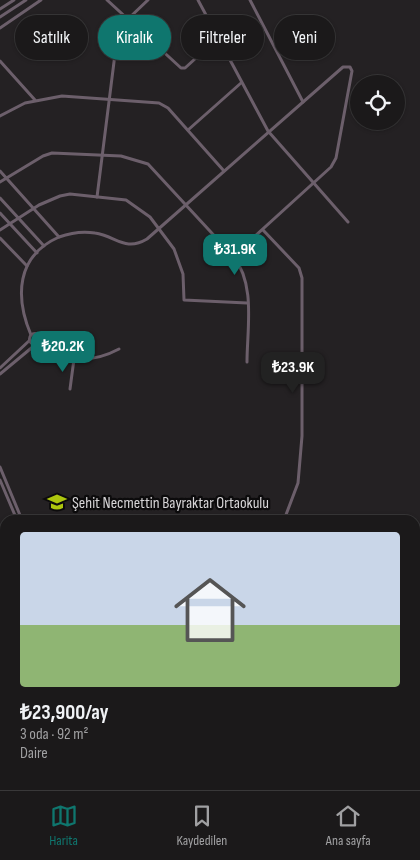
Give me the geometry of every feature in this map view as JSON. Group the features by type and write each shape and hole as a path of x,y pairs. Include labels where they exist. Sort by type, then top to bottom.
{"street":[{"path":"0,9 14,0"},
{"path":"0,17 26,0"},
{"path":"0,28 41,0"},
{"path":"107,0 124,15"},
{"path":"132,15 148,0"},
{"path":"198,0 206,15"},
{"path":"250,0 303,102"},
{"path":"171,59 181,68 185,68 194,60"},
{"path":"97,197 114,60"},
{"path":"229,60 268,131 348,222"},
{"path":"0,61 36,100"},
{"path":"0,368 30,340 31,335 23,315 20,299 21,286 27,266 36,253 44,246 59,237 81,232 94,233 124,244 132,245 144,241 343,67 350,67 352,71 336,158 327,172 233,256"},
{"path":"188,130 241,83"},
{"path":"0,116 19,105 36,100 69,96 161,104 168,108 224,170"},
{"path":"0,182 48,154 130,157 148,164 233,256 244,275 247,303 247,362"},
{"path":"0,172 59,237"},
{"path":"0,230 33,208 50,199 65,195 121,198 147,213 174,249 180,264 184,300 247,303"},
{"path":"0,198 44,246"},
{"path":"0,213 36,253"},
{"path":"263,230 295,264 302,278 302,436 298,483 286,515"},
{"path":"0,238 27,266"},
{"path":"0,374 41,340 40,335 35,333 31,335"},
{"path":"30,340 55,354 74,359 98,358 119,349"},
{"path":"70,389 74,359"},
{"path":"0,468 20,515"},
{"path":"0,480 14,515"}],"place":[{"name":"Şehit Necmettin Bayraktar Ortaokulu","path":"57,502"}]}
